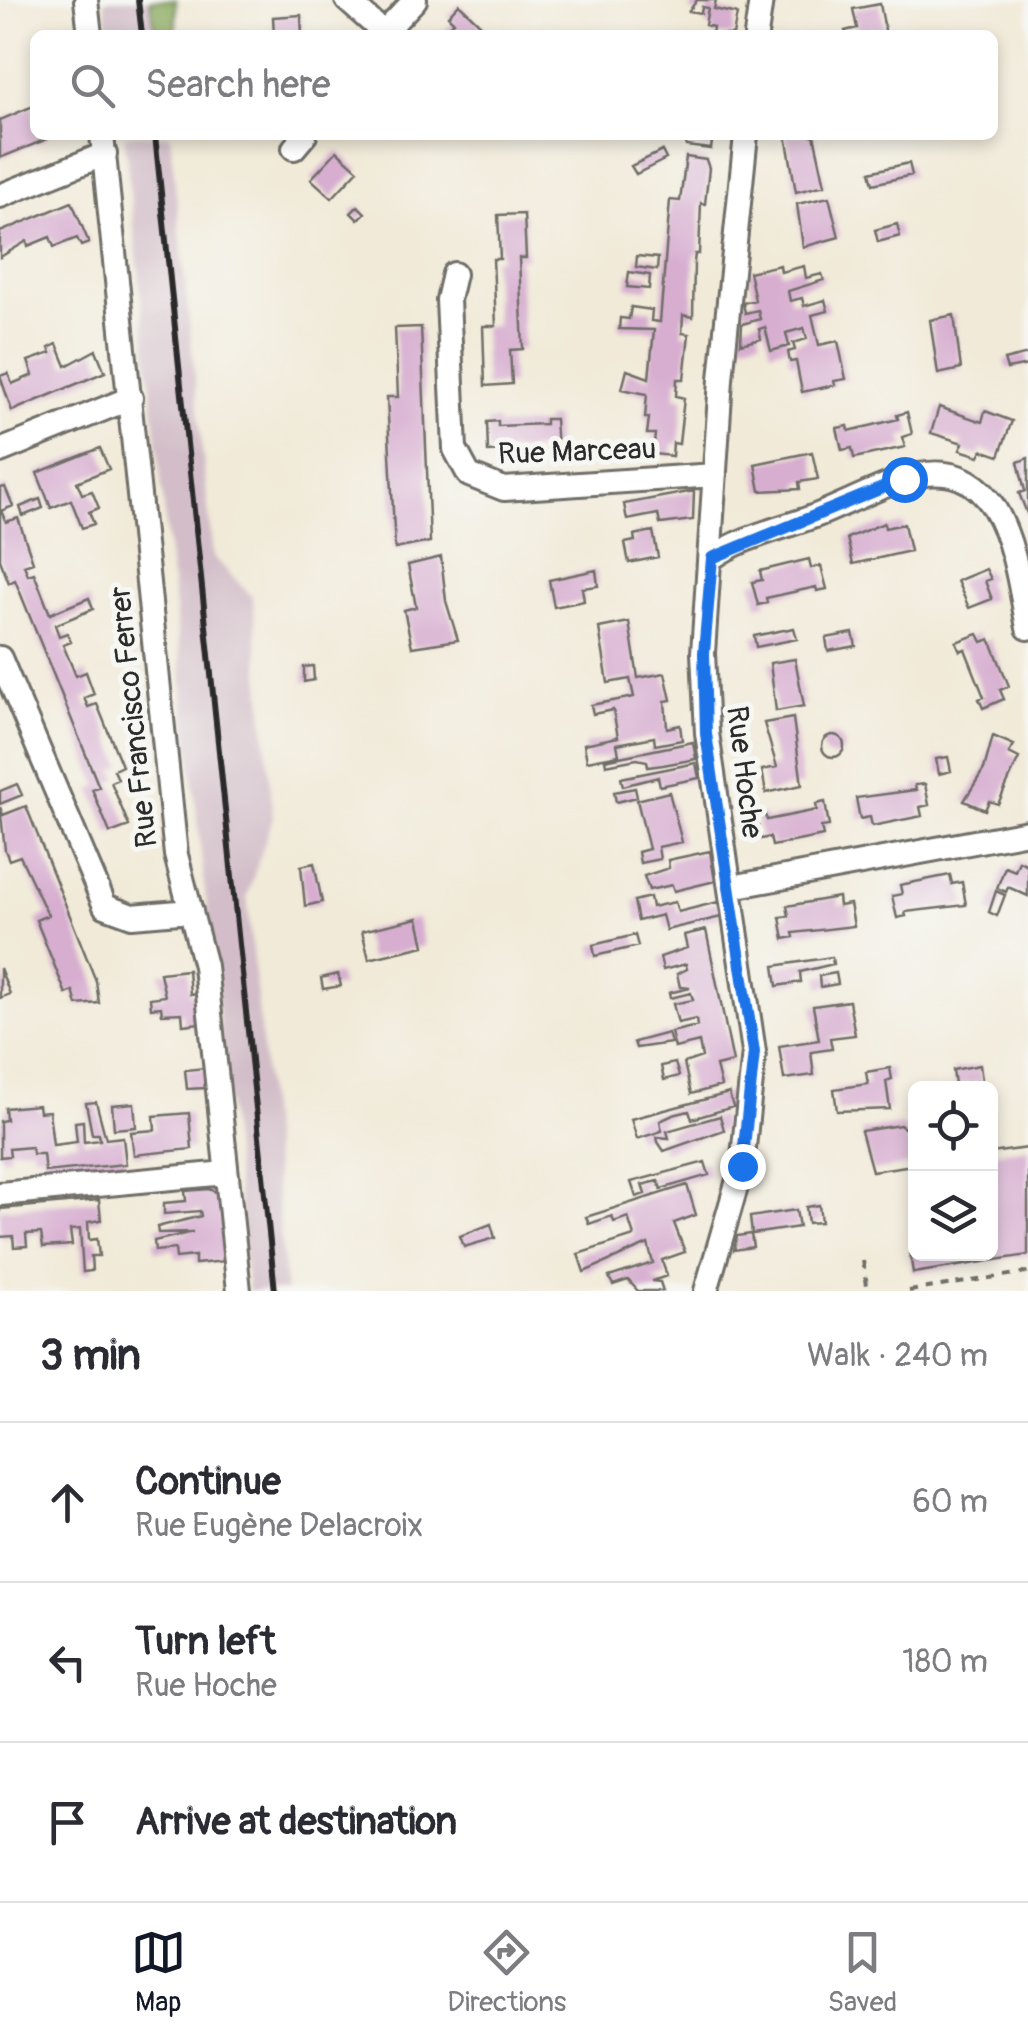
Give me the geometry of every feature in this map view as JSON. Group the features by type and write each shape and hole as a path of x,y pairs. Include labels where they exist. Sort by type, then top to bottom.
{"street":[{"path":"86,0 89,30"},
{"path":"346,0 379,30"},
{"path":"387,30 415,0"},
{"path":"757,30 761,0"},
{"name":"Rue Hoche","path":"706,1291 742,1166 752,1104 754,1052 706,734 704,653 714,475 746,140"},
{"path":"0,196 104,145"},
{"name":"Rue Francisco Ferrer","path":"104,145 176,855 205,966 240,1291"},
{"name":"Rue Marceau","path":"454,274 448,300 456,449 469,475 504,489 714,475"},
{"path":"0,451 131,398"},
{"path":"712,558 904,479 949,474 981,492 1002,518 1012,543 1028,628"},
{"path":"0,658 8,702 106,906 132,916 190,910"},
{"path":"732,888 1026,827"},
{"path":"0,1194 226,1173"}],"path":[{"path":"863,1261 868,1291"},
{"path":"909,1291 1028,1272"}],"shaded area":[{"path":"104,0 150,0 155,30 108,30"},
{"path":"125,140 171,140 213,556 253,598 273,817 247,896 286,1291 248,1291"}],"green space":[{"path":"150,0 176,0 176,30 155,30"}],"building":[{"path":"697,0 716,0 714,9 737,14 734,30 713,30 705,25 708,8 702,7 701,13 689,11"},
{"path":"459,4 485,29 445,30 454,22 448,16"},
{"path":"880,4 885,30 849,30 857,28 853,9"},
{"path":"301,15 302,30 274,30 273,17"},
{"path":"30,107 30,140 45,140 0,158 0,120"},
{"path":"687,140 712,140 711,149 686,146"},
{"path":"787,140 815,140 825,185 796,192"},
{"path":"337,151 358,170 332,198 311,179"},
{"path":"662,151 666,159 636,174 631,166"},
{"path":"686,157 706,160 709,168 705,204 701,203 699,254 695,254 694,262 693,317 683,315 682,333 689,334 684,379 677,379 676,396 684,398 679,444 673,443 672,456 653,454 655,434 647,434 649,418 645,418 647,394 622,389 627,370 649,378 654,330 619,329 620,318 629,319 631,307 652,310 651,321 660,322 670,200 680,201"},
{"path":"909,163 912,175 873,184 870,172"},
{"path":"829,197 839,237 803,247 797,204"},
{"path":"72,202 89,243 81,246 77,238 54,247 50,237 28,246 27,241 0,257 0,232"},
{"path":"358,206 365,213 358,220 351,213"},
{"path":"524,214 526,258 519,258 523,349 510,350 512,384 485,386 483,326 496,326 493,259 500,259 498,215"},
{"path":"897,224 900,236 878,242 875,230"},
{"path":"637,256 658,258 657,270 636,267"},
{"path":"780,265 781,272 804,266 806,278 822,274 824,280 788,291 790,301 802,298 804,306 825,300 828,311 812,315 819,345 838,341 846,379 834,381 835,385 802,392 796,361 790,362 788,352 795,350 793,343 807,339 804,328 786,333 789,346 771,351 765,327 759,329 761,339 741,344 742,324 760,319 758,310 745,313 743,303 755,300 749,272"},
{"path":"629,272 650,275 649,289 627,287"},
{"path":"954,315 961,369 938,374 930,320"},
{"path":"421,327 430,542 395,549 387,397 398,397 395,328"},
{"path":"57,344 66,366 96,350 105,372 12,411 0,376 8,373 12,384 33,375 28,361 51,353 49,348"},
{"path":"1028,354 1028,365 1007,369 1004,360"},
{"path":"939,407 982,422 985,411 1012,421 999,456 982,450 979,456 960,450 963,443 931,433"},
{"path":"907,412 912,434 902,437 905,447 854,458 852,448 842,450 837,428 848,426 849,431 898,419 897,415"},
{"path":"545,419 555,419 557,449 488,452 487,422 498,421 498,426 545,424"},
{"path":"100,448 109,469 77,482 82,494 92,491 99,508 89,512 94,524 82,528 71,500 51,508 37,473"},
{"path":"812,452 818,479 799,482 800,489 760,491 755,464"},
{"path":"1028,458 1028,516 1019,493 1025,491 1018,462"},
{"path":"5,487 13,506 1,511 6,522 18,518 33,562 24,565 28,575 34,573 50,614 89,598 93,609 55,625 59,636 67,633 71,642 63,645 76,676 86,672 94,694 84,698 88,707 97,704 122,766 114,770 118,779 111,782 129,826 110,833 92,789 99,787 15,580 9,583 0,560 0,488"},
{"path":"694,491 693,520 660,524 658,514 627,520 624,504"},
{"path":"40,499 43,508 23,516 20,507"},
{"path":"884,523 885,528 904,524 910,551 853,564 847,538"},
{"path":"653,531 658,557 629,563 625,543 635,541 634,535"},
{"path":"441,557 446,601 458,640 412,647 404,610 416,607 408,565"},
{"path":"809,559 811,568 821,566 827,589 817,591 816,587 766,598 767,603 758,605 752,582 762,580 760,571"},
{"path":"986,569 991,579 985,581 992,599 969,608 957,581"},
{"path":"596,570 598,586 582,588 584,601 554,607 549,580"},
{"path":"629,622 638,678 665,673 671,700 665,701 667,728 680,725 682,740 655,745 654,737 617,744 619,755 587,761 584,744 618,737 613,710 593,714 591,705 634,697 630,679 608,683 599,628"},
{"path":"794,628 797,639 756,647 754,636"},
{"path":"853,633 856,646 828,651 826,638"},
{"path":"978,634 982,642 990,639 1009,686 1000,690 1004,699 983,708 979,699 984,697 965,649 960,651 956,642"},
{"path":"795,659 804,706 776,711 770,663"},
{"path":"313,666 314,680 304,682 304,667"},
{"path":"793,718 802,785 766,793 762,770 777,767 764,723"},
{"path":"833,735 841,738 841,754 833,757 825,754 822,746 825,738"},
{"path":"993,736 1014,745 1009,753 1019,758 998,804 989,801 985,810 964,801 984,769"},
{"path":"693,742 696,759 648,767 647,761 637,759 606,765 605,760"},
{"path":"948,757 951,771 939,774 936,759"},
{"path":"696,763 699,778 660,786 658,777 623,786 621,778"},
{"path":"17,784 22,795 0,804 0,791"},
{"path":"925,784 929,805 920,807 922,816 872,826 870,817 860,819 856,798 916,790 915,785"},
{"path":"635,788 637,797 616,802 614,792"},
{"path":"669,792 682,842 658,847 660,859 640,863 638,852 649,849 637,800"},
{"path":"825,802 829,826 821,827 823,836 772,846 770,837 761,839 756,816 765,815 767,820 817,810 816,804"},
{"path":"26,806 96,981 99,1003 77,1005 73,991 66,994 36,920 48,915 20,856 9,860 5,850 0,807 3,815"},
{"path":"710,851 715,881 674,891 672,885 649,890 644,876 669,868 668,860"},
{"path":"1019,861 1028,865 1028,896 1008,887 1006,892 997,888 1005,867 1015,871"},
{"path":"314,863 322,902 305,906 301,866"},
{"path":"950,875 952,884 962,882 966,905 905,912 906,916 897,918 892,896 902,894 900,885"},
{"path":"996,891 1005,895 997,916 989,912"},
{"path":"650,897 652,907 675,902 678,912 718,902 721,917 666,930 662,915 638,921 634,901"},
{"path":"838,897 839,906 850,904 854,926 793,933 794,937 784,939 780,917 789,916 787,906"},
{"path":"418,918 424,946 369,959 362,931"},
{"path":"706,930 733,1062 716,1066 721,1086 691,1094 684,1063 702,1057 699,1042 675,1048 671,1032 697,1026 696,1019 678,1023 673,1004 693,1000 691,993 670,998 669,993 690,988 680,987 677,974 687,969 686,964 663,970 660,957 687,948 684,935"},
{"path":"635,935 638,946 595,956 593,945"},
{"path":"832,957 833,964 800,972 801,982 777,986 774,966"},
{"path":"0,968 10,994 0,998"},
{"path":"188,970 190,994 197,993 200,1023 183,1025 182,1013 162,1014 161,1007 151,1008 150,998 165,996 160,973"},
{"path":"836,973 838,984 820,987 819,976"},
{"path":"338,974 341,986 323,989 321,978"},
{"path":"849,1001 855,1035 830,1038 832,1049 811,1052 814,1075 784,1079 779,1046 819,1040 813,1006"},
{"path":"668,1033 671,1043 636,1048 634,1042"},
{"path":"675,1063 679,1076 664,1080 661,1066"},
{"path":"980,1065 982,1081 954,1081 953,1070"},
{"path":"205,1068 206,1088 187,1089 185,1070"},
{"path":"890,1068 892,1079 886,1081 890,1109 837,1111 834,1089 868,1084 866,1072"},
{"path":"729,1093 733,1107 692,1119 689,1111 673,1115 660,1121 662,1131 637,1139 631,1119"},
{"path":"96,1102 106,1139 123,1137 126,1164 45,1172 43,1154 33,1154 31,1147 9,1149 10,1156 0,1157 0,1121 6,1120 5,1108 38,1105 39,1112 49,1111 53,1145 77,1142 75,1122 83,1121 84,1142 100,1140 99,1134 92,1134 86,1103"},
{"path":"134,1103 136,1127 114,1129 112,1105"},
{"path":"189,1113 192,1149 134,1155 131,1132 155,1130 154,1116"},
{"path":"720,1116 724,1130 664,1151 658,1142 657,1137 669,1138 667,1131"},
{"path":"900,1125 907,1130 908,1166 872,1171 861,1131"},
{"path":"1028,1148 1028,1255 998,1260 998,1171 998,1152"},
{"path":"705,1162 709,1175 661,1189 658,1181 642,1185 645,1194 636,1197 631,1182"},
{"path":"687,1185 696,1215 674,1223 685,1252 662,1260 667,1276 652,1281 660,1282 663,1291 638,1291 628,1280 613,1285 609,1277 653,1263 648,1244 584,1272 578,1254 634,1236 628,1217 614,1222 612,1216 589,1224 586,1217"},
{"path":"209,1189 218,1193 226,1261 195,1264 195,1256 176,1258 175,1249 155,1251 154,1241 193,1232 158,1233 157,1227 201,1216 200,1211 164,1214 164,1203 186,1201 185,1191"},
{"path":"99,1200 101,1220 88,1222 89,1240 97,1239 99,1256 91,1256 92,1271 83,1272 80,1229 70,1230 72,1245 43,1247 41,1233 26,1234 27,1246 14,1247 13,1236 0,1237 0,1209"},
{"path":"819,1205 821,1222 808,1223 806,1207"},
{"path":"796,1210 799,1227 752,1234 750,1217"},
{"path":"491,1224 495,1238 464,1247 460,1236"},
{"path":"751,1234 753,1247 734,1250 737,1236"},
{"path":"911,1261 990,1261 913,1273"}],"railway":[{"path":"138,0 141,30"},
{"path":"156,140 275,1291"}],"route":[{"path":"742,1166 752,1104 754,1052 706,734 704,653 712,558 904,479"}]}
